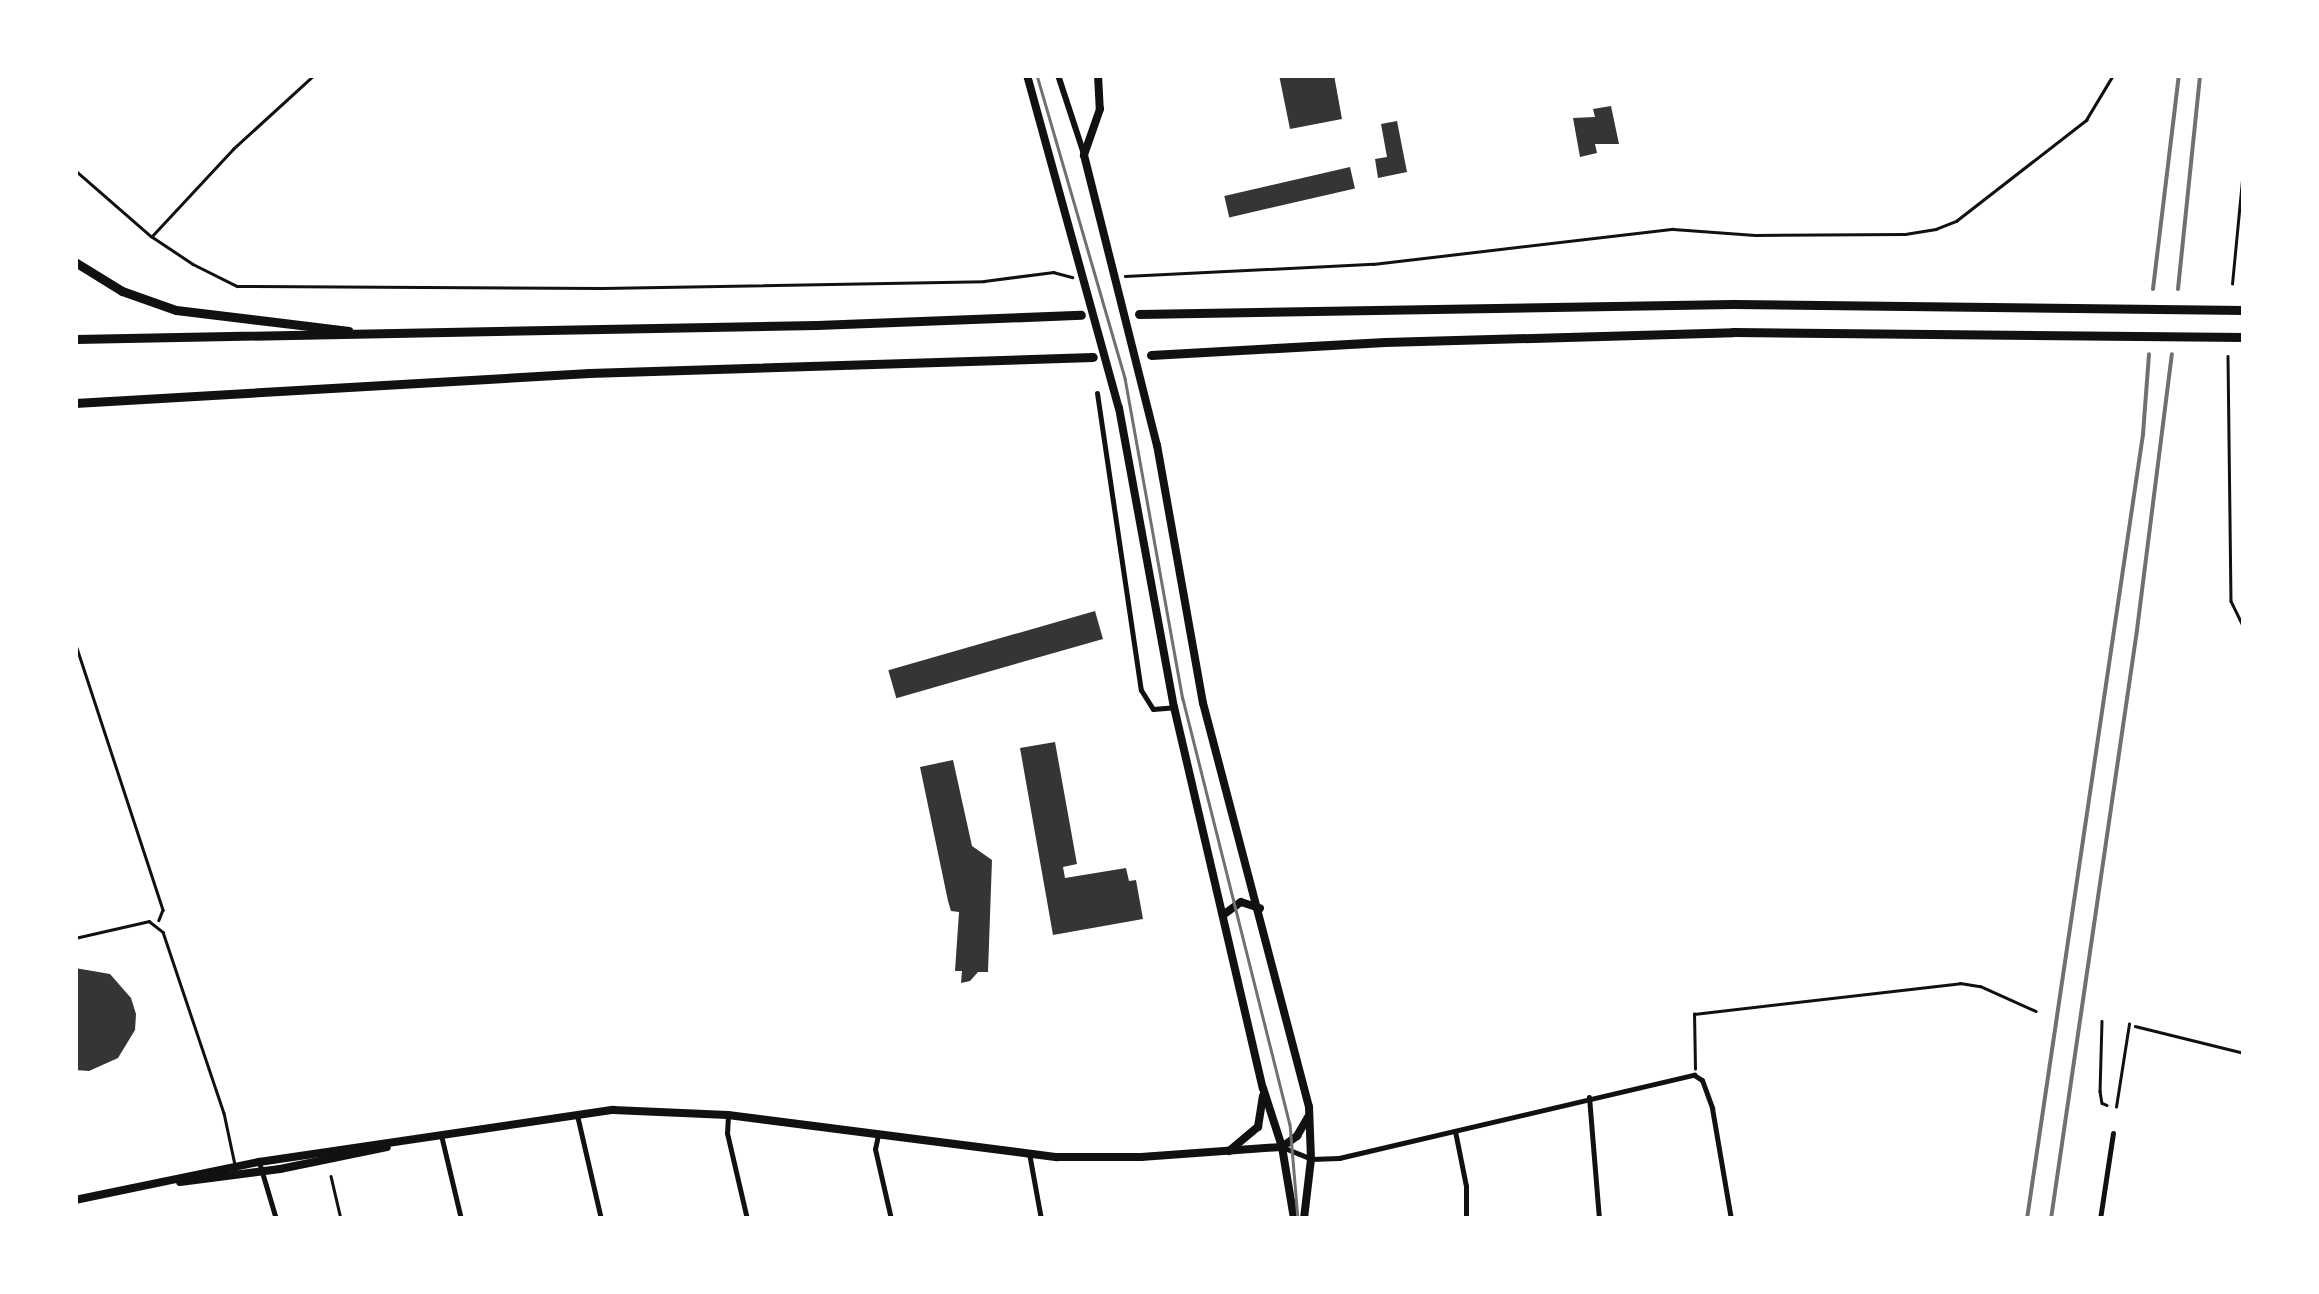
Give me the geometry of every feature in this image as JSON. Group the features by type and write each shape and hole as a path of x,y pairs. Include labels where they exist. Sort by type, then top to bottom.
{"highway":[{"path":"79,266 122,291 176,310 357,332"},
{"path":"1139,314 1733,304 2244,310"},
{"path":"75,338 798,326 1080,315"},
{"path":"1151,355 1385,342 1733,332 2244,337"},
{"path":"75,403 589,373 1092,357"}],"main road":[{"path":"1098,75 1100,108 1084,155 1148,407 1200,686 1309,1107 1312,1159 1304,1219"},
{"path":"1026,77 1120,408 1174,707 1263,1088 1282,1147 1294,1219"},
{"path":"1223,914 1229,906 1241,902 1260,908"},
{"path":"1228,1152 1258,1127 1263,1088"},
{"path":"75,1200 577,1114 644,1109 728,1115 1029,1153 1110,1158 1282,1147 1306,1125 1309,1107"}],"street":[{"path":"1058,75 1084,155"},
{"path":"1097,393 1141,690 1153,709 1174,707"},
{"path":"1282,1147 1312,1159 1350,1156 1694,1075 1702,1080 1712,1108 1731,1219"},
{"path":"1589,1097 1600,1219"},
{"path":"577,1114 601,1219"},
{"path":"728,1115 727,1133 747,1219"},
{"path":"1455,1131 1466,1186 1466,1219"},
{"path":"2100,1219 2113,1133"},
{"path":"878,1134 875,1149 891,1219"},
{"path":"442,1135 461,1219"},
{"path":"1029,1153 1042,1219"},
{"path":"260,1167 276,1219"}],"lane":[{"path":"75,938 149,921 158,924 224,1113 237,1171"},
{"path":"2116,1107 2129,1024"}],"path":[{"path":"152,236 232,149 314,75"},
{"path":"1118,276 1374,264 1673,229 1755,235 1928,230 1956,221 2086,120 2113,75"},
{"path":"2232,284 2244,160"},
{"path":"75,170 152,236 193,264 237,286 984,281 1053,272 1080,276"},
{"path":"2228,356 2231,601 2244,628"},
{"path":"75,642 163,910 158,924"},
{"path":"1694,1075 1694,1014 1960,983 1980,986 2036,1011"},
{"path":"2101,1101 2102,1021"},
{"path":"2129,1024 2244,1053"},
{"path":"332,1176 341,1219"}],"building":[{"path":"1279,75 1334,75 1342,119 1290,129"},
{"path":"1611,106 1619,144 1595,144 1597,153 1580,157 1573,118 1595,117 1593,109"},
{"path":"1397,121 1407,172 1378,178 1375,159 1387,157 1381,124"},
{"path":"1350,167 1355,188 1229,217 1224,196"},
{"path":"1095,611 1103,639 896,698 888,670"},
{"path":"1055,742 1077,864 1063,867 1065,878 1126,868 1129,881 1136,880 1143,919 1053,935 1020,748"},
{"path":"953,760 972,846 992,860 988,972 978,972 970,981 961,983 962,971 955,971 959,912 951,911 948,901 920,767"},
{"path":"75,968 110,974 131,998 136,1014 135,1030 118,1058 89,1071 75,1070"}],"tram line":[{"path":"1037,75 1125,378 1183,699 1290,1124 1298,1219"}],"railway":[{"path":"2153,289 2179,75"},
{"path":"2178,289 2200,75"},
{"path":"2027,1219 2143,434 2149,354"},
{"path":"2051,1219 2137,630 2172,354"}]}
